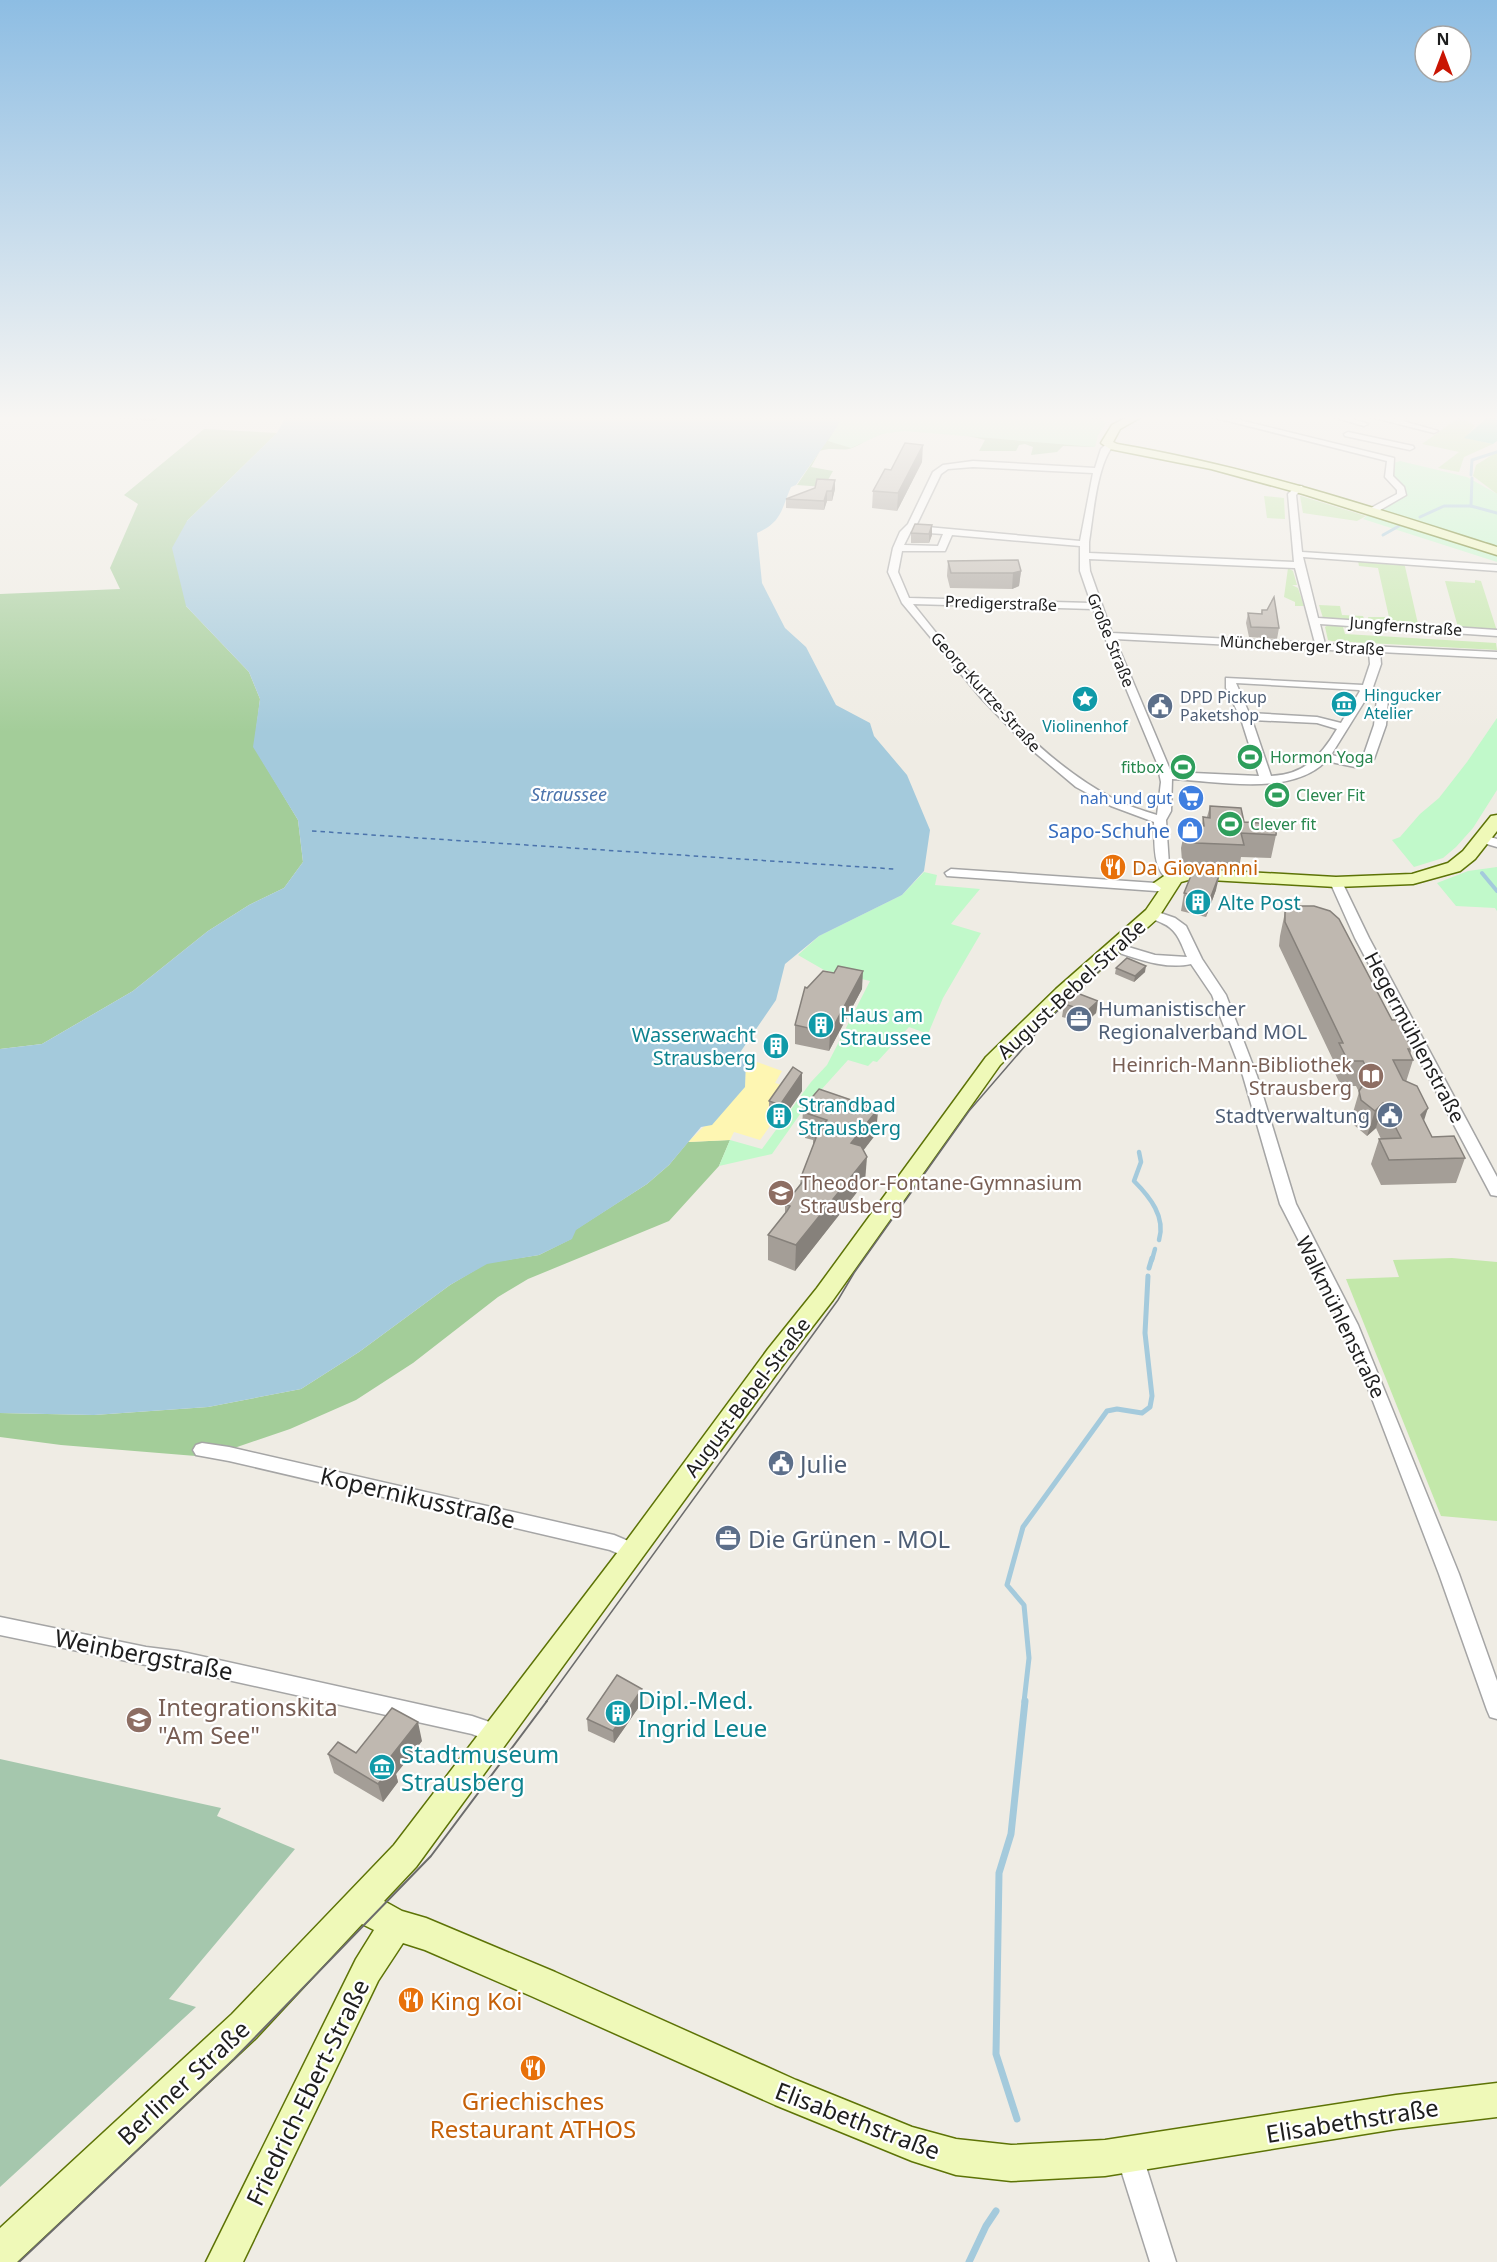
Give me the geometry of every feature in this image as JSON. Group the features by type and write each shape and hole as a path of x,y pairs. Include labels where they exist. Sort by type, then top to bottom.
{"street":[{"path":"913,522 899,545 942,549 948,532"},
{"name":"Große Straße","path":"1088,522 1084,544 1085,572 1096,606 1157,747 1166,775 1165,812 1160,820 1166,879"},
{"path":"1294,522 1299,565 1321,646"},
{"path":"1405,522 1497,551"},
{"path":"910,528 1084,544"},
{"name":"Georg-Kurtze-Straße","path":"899,545 892,572 905,601 1020,734 1053,764 1109,801 1160,820"},
{"path":"1297,554 1497,568"},
{"path":"1084,556 1299,565"},
{"name":"Predigerstraße","path":"905,601 1096,606"},
{"name":"Jungfernstraße","path":"1314,621 1497,633"},
{"name":"Müncheberger Straße","path":"1108,636 1497,655"},
{"path":"1166,775 1266,779 1304,773 1322,758 1368,688 1375,661 1374,649"},
{"path":"1266,779 1230,680 1368,688 1384,701 1380,725 1370,757 1364,762 1355,764 1322,758"},
{"path":"1245,716 1317,720 1343,727"},
{"path":"951,873 1166,879 1187,882 1234,877 1336,882 1394,881 1454,867 1490,841 1497,820"},
{"name":"August-Bebel-Straße","path":"360,1905 405,1856 497,1734 777,1355 832,1285 993,1060 1154,912 1166,879"},
{"name":"Hegermühlenstraße","path":"1336,882 1362,938 1497,1191"},
{"name":"Walkmühlenstraße","path":"1154,912 1179,927 1195,960 1209,978 1224,1007 1250,1076 1288,1204 1350,1325 1375,1383 1449,1574 1497,1710"},
{"path":"1115,947 1152,959 1182,962 1195,960"},
{"name":"Kopernikusstraße","path":"202,1450 229,1454 530,1523 614,1543 633,1552"},
{"name":"Weinbergstraße","path":"0,1626 147,1656 178,1660 472,1725 497,1734"},
{"name":"Elisabethstraße","path":"360,1905 396,1925 426,1934 543,1984 755,2079 912,2144 956,2157 1011,2163 1056,2162 1129,2154 1395,2112 1497,2100"},
{"name":"Berliner Straße","path":"0,2253 244,2026 360,1905"},
{"name":"Friedrich-Ebert-Straße","path":"224,2262 367,1970 396,1925"},
{"path":"1129,2154 1163,2262"}],"green space":[{"path":"130,522 187,522 186,606 249,672 260,699 254,747 298,820 303,862 284,888 249,905 208,931 133,991 42,1044 0,1049 0,594 120,589 110,568"},
{"path":"1371,522 1497,522 1497,562"},
{"path":"1365,559 1366,562 1404,562 1418,624 1369,621 1368,617 1389,617 1378,568 1359,566 1358,561"},
{"path":"1288,568 1293,571 1297,585 1292,585 1298,588 1304,606 1295,606 1295,602 1284,597"},
{"path":"1475,580 1481,581 1497,631 1458,627 1445,581 1475,583"},
{"path":"1319,605 1340,606 1342,615 1363,616 1365,621 1323,618"},
{"path":"1348,625 1349,628 1343,627 1345,634 1496,643 1497,650 1332,641 1328,640 1325,627"},
{"path":"1497,718 1497,790 1473,828 1456,847 1443,858 1414,867 1392,840 1400,837 1420,814 1439,798"},
{"path":"1497,867 1497,911 1495,908 1456,906 1437,883 1468,871"},
{"path":"924,872 937,875 935,885 980,889 951,924 981,933 943,998 928,1034 909,1027 877,1062 873,1061 868,1066 848,1060 803,1110 772,1154 719,1166 730,1140 762,1149 811,1082 827,1065 870,981 824,970 798,955 819,936 902,895"},
{"path":"730,1140 719,1166 669,1221 528,1279 498,1297 413,1363 356,1400 290,1429 208,1457 61,1445 0,1437 0,1413 94,1415 208,1407 301,1389 359,1352 450,1285 487,1263 539,1255 571,1239 575,1230 647,1184 669,1165 688,1142"},
{"path":"1452,1258 1497,1262 1497,1521 1441,1516 1346,1279 1399,1277 1393,1260"},
{"path":"0,1759 221,1808 217,1816 295,1849 169,1999 196,2007 0,2187"}],"sand":[{"path":"746,1058 782,1071 775,1083 796,1089 760,1140 734,1132 730,1140 688,1142 745,1087"}],"water":[{"name":"Straussee","path":"187,522 774,522 757,533 762,583 785,628 806,647 836,705 870,723 874,736 907,775 930,830 924,871 902,895 819,936 785,964 776,1000 739,1054 746,1058 745,1087 712,1125 701,1127 669,1165 647,1184 576,1230 572,1239 539,1255 487,1264 450,1285 359,1352 301,1389 208,1407 94,1415 0,1413 0,1049 42,1044 133,991 208,931 249,905 284,888 303,862 298,820 253,747 260,699 249,672 186,606 172,548"}],"building":[{"path":"915,524 932,525 929,534 911,533"},
{"path":"1018,560 1021,571 1013,573 951,573 948,561"},
{"path":"1274,597 1279,628 1251,627 1248,613 1262,614 1262,610 1267,610"},
{"path":"1210,806 1241,808 1244,822 1277,824 1276,835 1241,833 1244,845 1196,843 1186,838 1186,824 1204,826 1203,817 1210,818"},
{"path":"1194,868 1220,873 1210,899 1184,893"},
{"path":"1296,906 1314,906 1330,911 1339,919 1392,1020 1397,1020 1412,1049 1408,1049 1413,1060 1393,1060 1403,1080 1417,1086 1428,1108 1421,1115 1432,1137 1454,1136 1465,1158 1389,1160 1379,1139 1401,1138 1383,1103 1375,1111 1361,1100 1359,1091 1370,1075 1363,1061 1348,1061 1339,1043 1343,1043 1285,922 1285,912"},
{"path":"1127,958 1146,966 1135,976 1116,968"},
{"path":"838,966 863,971 830,1033 795,1025 805,987 807,988 823,971 834,973"},
{"path":"1077,993 1098,1001 1087,1011 1064,1004"},
{"path":"793,1067 802,1073 780,1105 769,1101"},
{"path":"819,1089 878,1109 851,1143 861,1146 867,1157 796,1245 768,1235 790,1206 785,1204 805,1179 801,1177 816,1138 813,1137 827,1120 806,1113 808,1110 803,1108"},
{"path":"617,1675 642,1689 613,1731 587,1719"},
{"path":"392,1708 418,1722 388,1760 394,1764 378,1784 328,1754 338,1742 356,1753"}],"waterway":[{"path":"1383,535 1399,526"},
{"path":"1482,873 1497,891"},
{"path":"1139,1152 1141,1162 1134,1181 1151,1201 1158,1215 1161,1232 1159,1240"},
{"path":"1152,1260 1155,1249"},
{"path":"1149,1268 1152,1258"},
{"path":"1024,1702 1029,1658 1024,1605 1007,1585 1023,1527 1107,1411 1117,1409 1142,1413 1150,1407 1152,1396 1145,1333 1148,1276"},
{"path":"1017,2119 996,2054 999,1873 1011,1834 1025,1701"},
{"path":"969,2262 986,2226 996,2211"}],"ferry route":[{"path":"312,831 894,869"}],"tram line":[{"path":"546,1702 838,1300 854,1273 969,1111 1044,1024 1145,927"},
{"path":"19,2262 234,2059 431,1856 547,1701"}],"place":[{"name":"Violinenhof","path":"1085,699"},
{"name":"Hingucker Atelier","path":"1344,704"},
{"name":"DPD Pickup Paketshop","path":"1160,706"},
{"name":"Hormon Yoga","path":"1250,757"},
{"name":"fitbox","path":"1183,767"},
{"name":"Clever Fit","path":"1277,795"},
{"name":"nah und gut","path":"1191,798"},
{"name":"Clever fit","path":"1230,824"},
{"name":"Sapo-Schuhe","path":"1190,830"},
{"name":"Da Giovannni","path":"1113,867"},
{"name":"Alte Post","path":"1198,902"},
{"name":"Humanistischer Regionalverband MOL","path":"1079,1019"},
{"name":"Haus am Straussee","path":"821,1025"},
{"name":"Wasserwacht Strausberg","path":"776,1046"},
{"name":"Heinrich-Mann-Bibliothek Strausberg","path":"1371,1076"},
{"name":"Stadtverwaltung","path":"1390,1115"},
{"name":"Strandbad Strausberg","path":"779,1116"},
{"name":"Theodor-Fontane-Gymnasium Strausberg","path":"781,1193"},
{"name":"Julie","path":"781,1463"},
{"name":"Die Grünen - MOL","path":"728,1538"},
{"name":"Dipl.-Med. Ingrid Leue","path":"618,1713"},
{"name":"Integrationskita \"Am See\"","path":"139,1720"},
{"name":"Stadtmuseum Strausberg","path":"382,1767"},
{"name":"King Koi","path":"411,2000"},
{"name":"Griechisches Restaurant ATHOS","path":"533,2068"}]}
